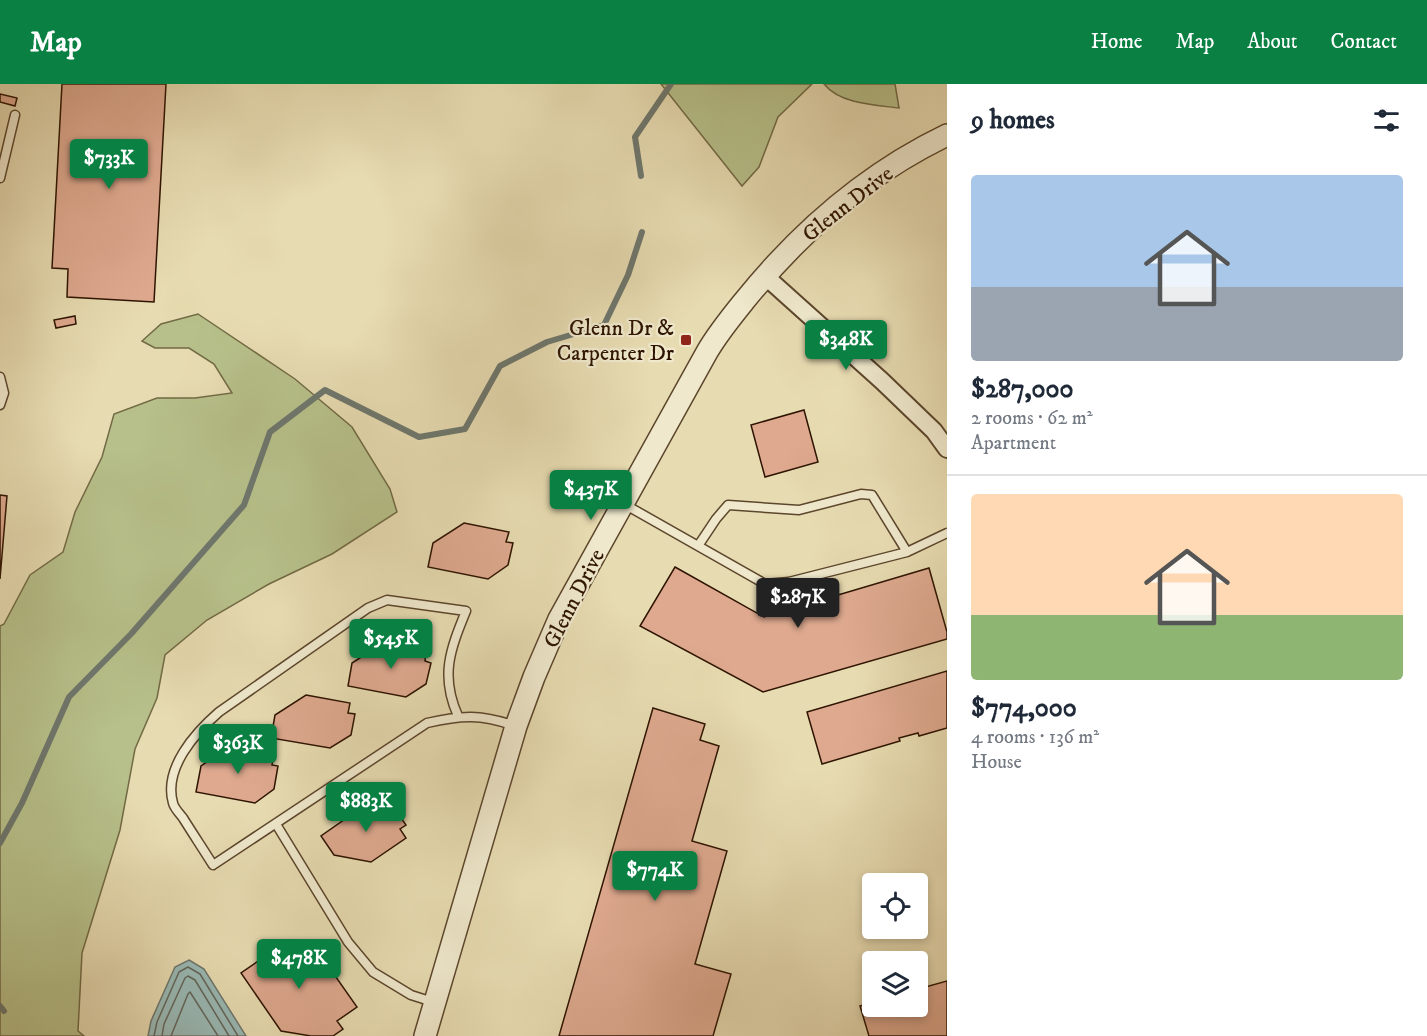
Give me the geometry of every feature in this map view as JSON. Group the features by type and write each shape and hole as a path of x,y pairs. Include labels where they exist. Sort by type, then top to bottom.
{"street":[{"name":"Glenn Drive","path":"424,1036 516,726 534,678 558,621 710,347 765,276 794,244 833,209 906,158 947,135"},
{"path":"765,276 891,389 934,431 947,449"}],"lane":[{"path":"0,178 15,115"},
{"path":"0,378 4,393 0,405"},
{"path":"698,546 728,505 799,510 861,494 872,495 907,552"},
{"path":"623,504 765,584 789,582 907,552 947,533"},
{"path":"458,716 449,697 448,668 466,611 387,600 368,608 219,712 201,728 187,745 177,763 172,784 173,803 213,865 427,723 458,716 478,716 516,726"},
{"path":"276,824 348,942 373,972 411,994 434,1003"}],"green space":[{"path":"661,84 812,84 778,117 759,167 742,186"},
{"path":"824,84 895,84 899,108 848,100 831,91"},
{"path":"198,314 295,379 352,427 390,489 397,512 332,554 269,584 207,620 165,655 157,698 135,749 120,830 82,953 78,1031 84,1036 0,1036 0,626 4,624 30,575 63,552 75,512 102,457 114,414 157,398 195,398 232,393 214,364 189,348 155,348 142,341 161,324"}],"water":[{"path":"189,960 204,969 246,1036 148,1036 151,1021 175,967"}],"building":[{"path":"62,84 166,84 154,302 67,297 68,269 52,268"},
{"path":"0,94 17,98 15,106 0,102"},
{"path":"75,316 76,324 56,328 54,320"},
{"path":"804,410 818,462 765,477 751,425"},
{"path":"0,495 7,496 0,579"},
{"path":"464,523 509,532 506,542 513,543 508,565 488,579 428,567 433,543"},
{"path":"675,567 764,617 929,568 947,639 763,692 640,626"},
{"path":"383,643 426,651 425,661 431,663 426,684 406,697 348,686 352,663"},
{"path":"947,671 947,728 919,736 918,733 899,738 900,741 822,764 807,712"},
{"path":"306,695 350,703 348,713 355,714 351,735 330,748 271,738 275,715"},
{"path":"653,708 705,724 700,740 719,746 692,841 727,851 695,964 731,974 713,1036 559,1036"},
{"path":"229,747 274,755 272,765 278,766 274,789 255,803 196,792 201,766"},
{"path":"368,803 394,808 406,825 400,829 406,838 371,862 334,855 321,836"},
{"path":"272,942 317,950 357,1007 337,1021 343,1029 333,1036 311,1036 281,1031 241,973 264,957 259,950"},
{"path":"947,981 947,1036 869,1036 863,1017 928,1017 928,986"}],"waterway":[{"path":"641,176 635,137 671,84"},
{"path":"0,843 22,803 69,697 131,634 244,505 270,432 325,390 419,437 465,429 500,366 547,342 604,325 628,275 642,232"},
{"path":"0,1006 4,1011"}],"place":[{"name":"Glenn Dr & Carpenter Dr","path":"686,340"}]}
